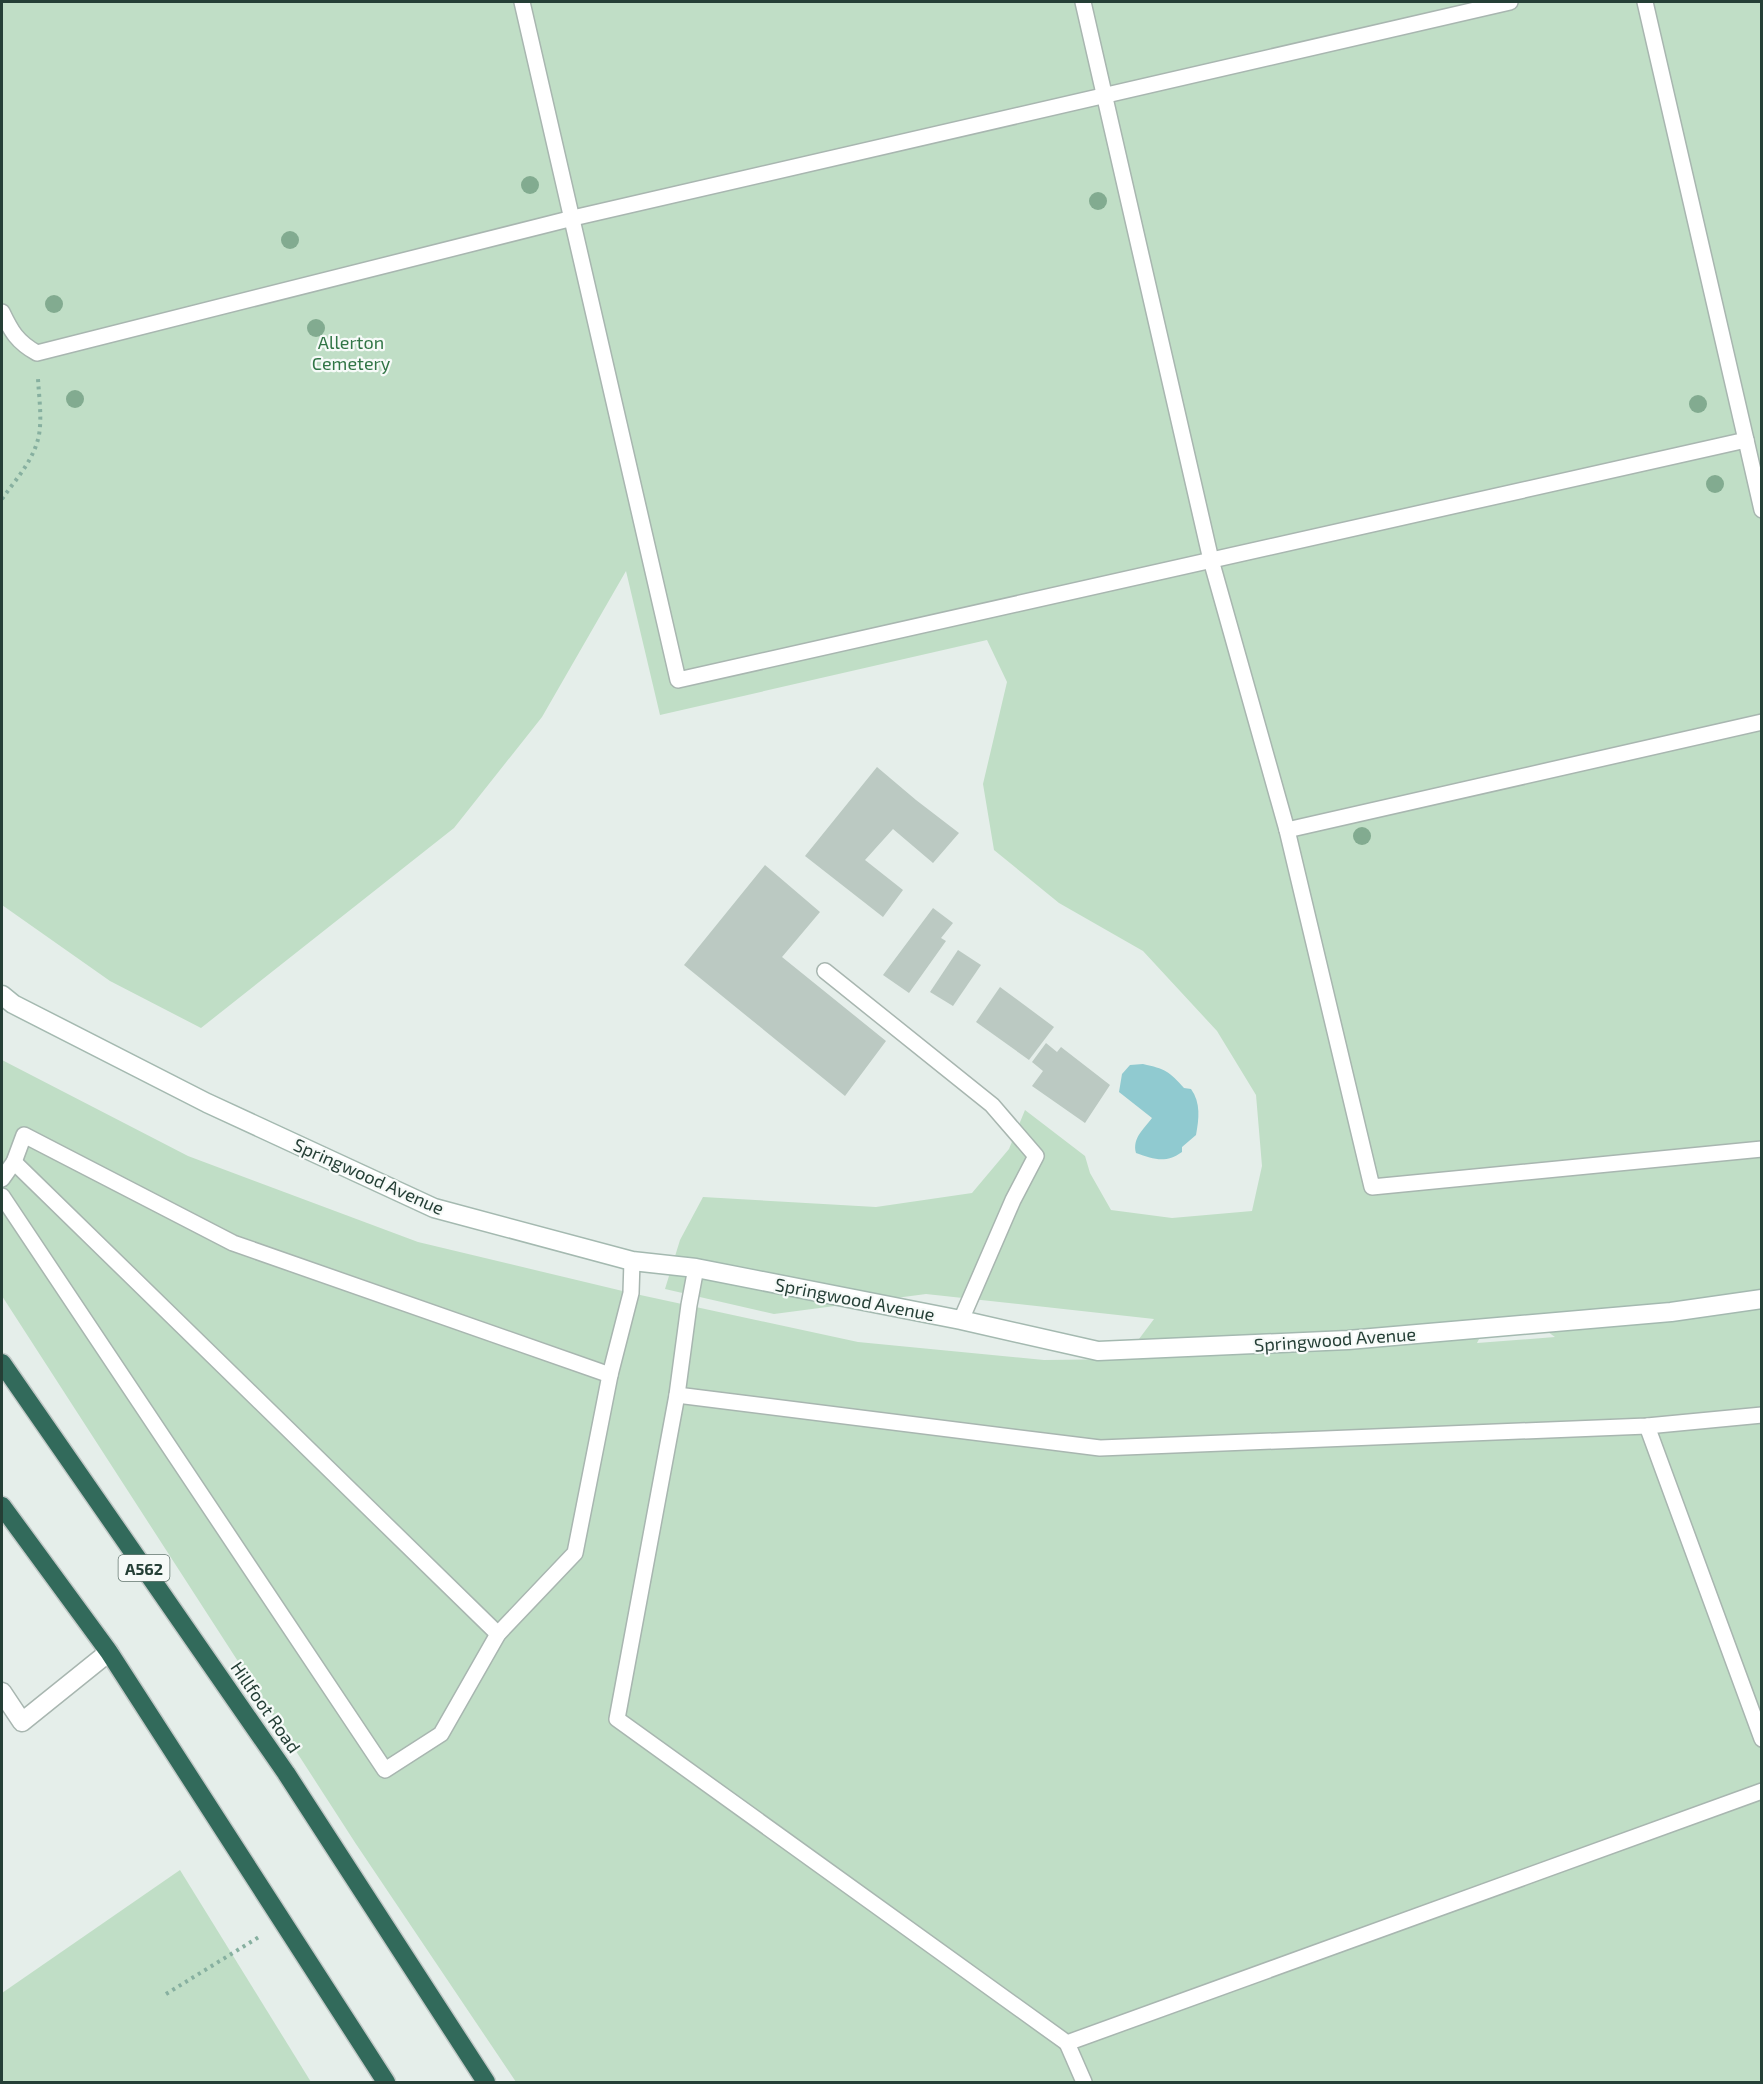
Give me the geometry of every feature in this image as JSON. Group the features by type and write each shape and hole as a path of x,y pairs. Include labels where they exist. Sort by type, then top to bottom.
{"highway":[{"name":"Hillfoot Road","path":"2,1363 286,1773 486,2082"},
{"path":"2,1506 109,1652 386,2082"}],"street":[{"name":"Springwood Avenue","path":"2,995 13,1004 207,1103 434,1208 632,1260 696,1268 960,1320 1098,1350 1348,1340 1671,1311 1761,1299"},
{"path":"2,1692 22,1722 109,1652"}],"lane":[{"path":"522,2 678,680 1746,440"},
{"path":"1083,2 1211,560 1287,830 1372,1187 1761,1149"},
{"path":"2,312 10,329 23,345 37,353 573,218 1510,2"},
{"path":"1645,2 1761,510"},
{"path":"1287,830 1761,722"},
{"path":"825,971 992,1105 1036,1156 1013,1200 960,1320"},
{"path":"2,1179 14,1162 24,1135 233,1243 610,1375"},
{"path":"14,1162 498,1634"},
{"path":"2,1196 385,1770 441,1734 498,1634 575,1553 610,1375 631,1293 632,1260"},
{"path":"696,1268 677,1395 617,1719 1067,2043 1084,2082"},
{"path":"677,1395 1100,1448 1647,1426 1761,1415"},
{"path":"1647,1426 1761,1739"},
{"path":"1067,2043 1761,1791"}],"path":[{"path":"2,499 27,464 39,435 37,353"},
{"path":"166,1994 282,1922"}],"green space":[{"name":"Allerton Cemetery","path":"2,2 1761,2 1761,2082 516,2082 356,1844 2,1296 2,1060 188,1156 418,1242 631,1293 858,1342 1044,1360 1124,1359 1154,1319 926,1294 774,1314 665,1289 680,1240 703,1197 876,1207 972,1193 1009,1149 1025,1110 1085,1156 1090,1173 1111,1210 1172,1218 1252,1211 1262,1166 1256,1095 1217,1031 1143,951 1059,903 994,850 983,784 1007,682 987,640 660,715 626,571 542,717 454,828 201,1028 110,981 2,905","holes":["1548,1332 1555,1337 1477,1343 1480,1337"]},
{"path":"180,1870 311,2082 2,2082 2,1993"}],"water":[{"path":"1143,1064 1162,1069 1184,1088 1191,1089 1198,1105 1196,1135 1182,1147 1182,1152 1170,1158 1154,1158 1136,1153 1137,1138 1152,1118 1119,1092 1122,1074 1130,1065"}],"building":[{"path":"877,767 959,833 933,863 893,829 865,860 903,890 883,917 805,856"},
{"path":"765,865 820,912 782,957 886,1041 845,1096 684,965"},
{"path":"933,908 953,923 941,938 946,941 909,993 883,975"},
{"path":"958,950 981,965 953,1006 930,992"},
{"path":"1000,987 1054,1027 1029,1060 976,1022"},
{"path":"1046,1043 1057,1052 1061,1047 1110,1085 1085,1123 1032,1086 1043,1071 1032,1062"}]}
